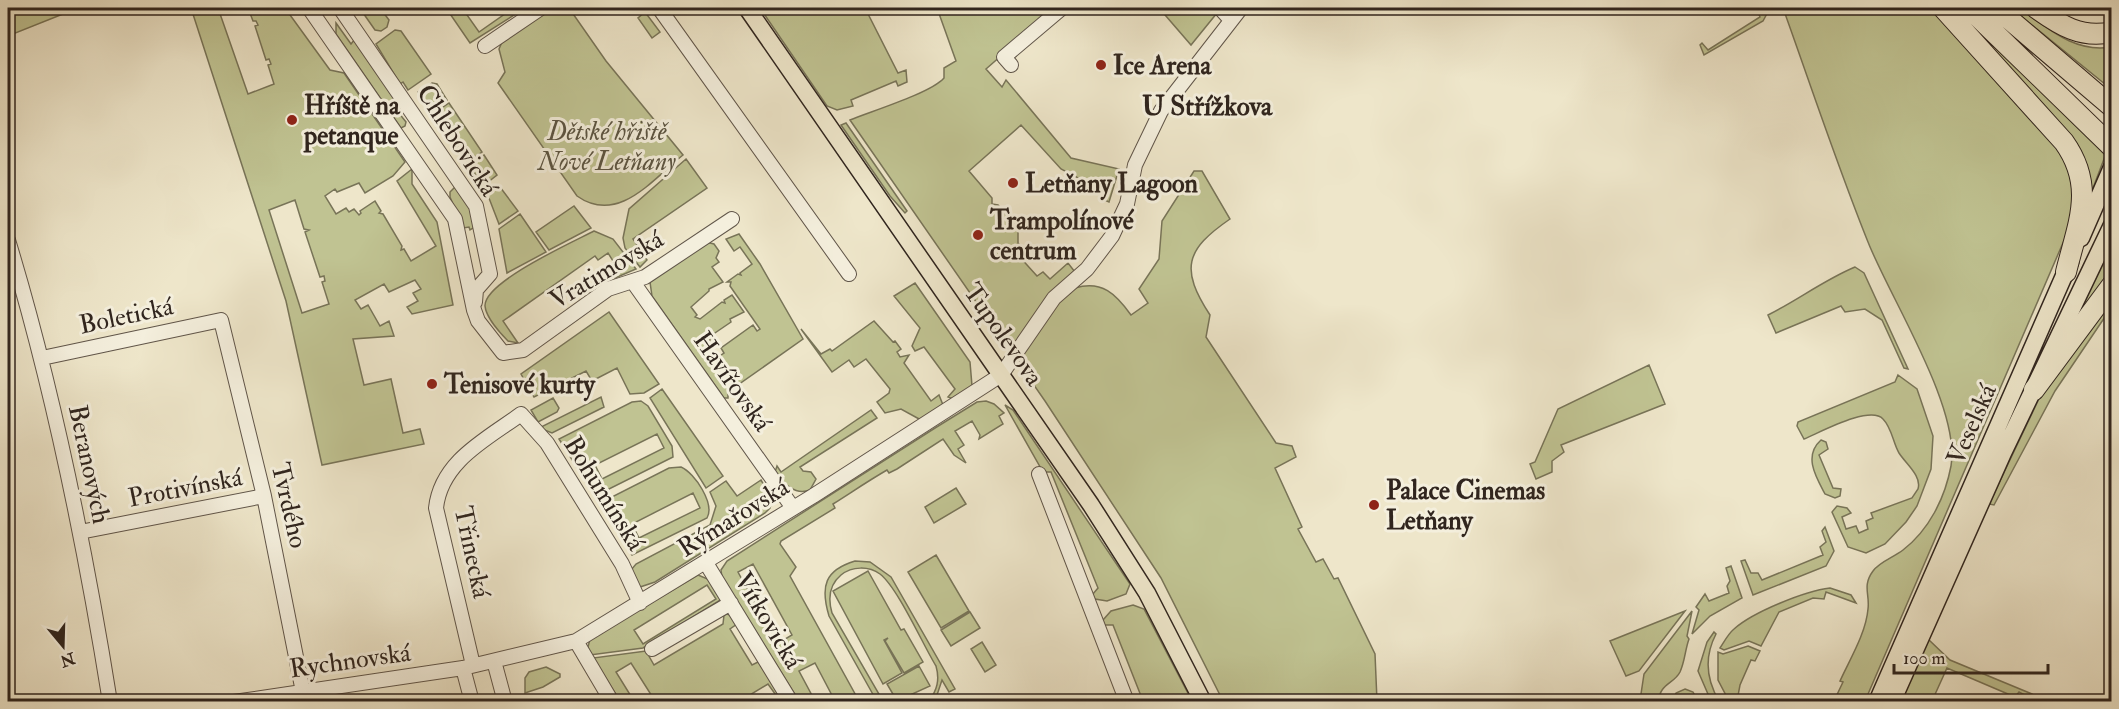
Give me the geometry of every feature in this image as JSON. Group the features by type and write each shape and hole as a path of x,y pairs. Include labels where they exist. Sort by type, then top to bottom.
{"highway":[{"path":"1943,8 2064,142 2078,165 2082,177 2083,202 2066,272"},
{"path":"1970,8 2028,54 2112,128"},
{"path":"1970,8 2112,147"},
{"path":"1995,8 2112,107"},
{"path":"2036,8 2069,29 2085,34 2112,32"},
{"path":"2034,390 2112,285"}],"main road":[{"name":"Tupolevova","path":"747,8 1091,505 1147,593 1203,702"},
{"name":"Veselská","path":"1877,702 2111,169"},
{"name":"Veselská","path":"1892,702 2112,225"}],"street":[{"name":"Chlebovická","path":"309,8 455,219 474,310 478,321 503,353"},
{"name":"Chlebovická","path":"340,8 476,206 490,274 476,290 474,310"},
{"path":"485,46 541,8"},
{"path":"659,8 849,274"},
{"path":"1011,65 1004,57 1062,8"},
{"path":"1220,8 1230,20"},
{"path":"1001,375 1054,297 1087,269 1112,236 1127,204 1135,165 1161,111 1241,8"},
{"name":"Vratimovská","path":"503,353 523,350 608,290 645,277 732,219"},
{"name":"Beranových","path":"8,240 42,358 80,532 110,702"},
{"name":"Havířovská","path":"633,282 793,508"},
{"name":"Boletická","path":"42,358 221,320"},
{"name":"Tvrdého","path":"221,320 264,496 305,696"},
{"name":"Rýmařovská","path":"468,666 576,641 793,508 1001,375"},
{"name":"Bohumínská","path":"521,414 547,443 622,564 640,603"},
{"name":"Třinecká","path":"472,702 468,666 436,508 437,495 442,482 458,460 521,414"},
{"path":"1039,474 1127,702"},
{"name":"Protivínská","path":"80,532 264,496"},
{"name":"Vítkovická","path":"706,562 790,702"},
{"path":"652,649 730,603"},
{"path":"576,641 612,702"},
{"path":"494,661 506,702"},
{"name":"Rychnovská","path":"234,702 305,696 468,666"}],"green space":[{"path":"19,8 78,8 8,36 8,12"},
{"path":"191,8 218,8 248,94 274,84 268,65 271,64 269,59 266,60 255,26 258,25 256,21 253,21 248,8 285,8 330,70 344,73 405,162 393,176 365,193 359,183 337,192 335,189 325,196 336,214 346,208 349,212 354,209 359,215 360,211 375,201 381,211 379,213 383,214 402,246 401,250 404,249 411,261 436,246 397,181 412,169 412,184 437,222 453,305 412,314 407,307 418,301 413,293 421,289 415,280 389,292 384,284 355,300 361,309 368,305 380,326 389,321 394,336 353,339 364,385 391,379 403,433 420,429 424,444 322,465 286,301","holes":["295,200 304,229 309,230 305,232 320,277 324,276 325,281 322,282 329,304 302,313 269,210"]},
{"path":"380,8 389,20 387,27 381,31 375,30 361,10"},
{"path":"446,8 477,8 467,15 479,32 512,9 525,8 470,43"},
{"name":"Dětské hřiště Nové Letňany","path":"552,8 569,8 606,61 683,155 647,187 620,202 606,205 592,204 577,196 498,83 505,72 499,49 502,42"},
{"path":"760,8 865,8 898,73 906,70 907,82 898,86 896,81 851,100 853,106 837,110 827,106"},
{"path":"937,8 1056,8 986,69 1002,87 1006,80 1071,158 1119,169 1109,202 1100,198 1103,191 1061,169 1021,125 969,171 992,198 992,204 998,205 1018,228 1018,243 1024,249 1018,255 1037,276 1043,272 1050,279 1068,263 1075,272 1075,288 1101,287 1114,295 1131,315 1148,303 1139,289 1159,259 1162,221 1194,171 1202,171 1230,219 1204,241 1192,261 1191,273 1194,285 1210,315 1206,337 1276,443 1292,446 1296,457 1275,468 1302,527 1298,529 1316,562 1323,559 1334,579 1338,578 1375,654 1377,701 1223,701 1161,578 1045,401 850,120 914,96 944,78 944,68 956,61"},
{"path":"1159,8 1212,8 1217,13 1191,45"},
{"path":"1770,8 1763,21 1704,55 1700,45 1702,43 1708,50 1760,17 1757,10"},
{"path":"1783,8 1938,8 2057,141 2076,177 2072,222 1865,701 1834,701 1843,682 1840,681 1857,646 1867,618 1868,581 1876,568 1903,550 1928,523 1945,490 1951,466 1951,442 1935,384 1868,242"},
{"path":"1953,8 1957,8 2107,151 2090,196 2089,179"},
{"path":"2011,8 2019,8 2051,31 2073,43 2098,48 2111,47 2111,89"},
{"path":"645,12 660,32 652,38 638,18"},
{"path":"336,23 351,44 355,39 401,106 398,112 406,122 405,126 401,128 336,34"},
{"path":"395,30 401,31 431,74 408,90 403,82 400,84 376,44"},
{"path":"432,83 437,84 447,100 431,111 418,92"},
{"path":"449,103 482,152 467,162 433,114"},
{"path":"846,123 907,211 905,213 890,196 841,125"},
{"path":"484,155 497,175 483,186 469,165"},
{"path":"686,159 707,188 633,239 647,260 640,267 625,248 623,238 629,209"},
{"path":"458,184 468,202 475,227 470,230 469,227 463,228 450,197 450,192"},
{"path":"500,187 518,211 499,224 487,193"},
{"path":"574,206 591,228 549,250 536,232"},
{"path":"520,214 546,252 507,273 499,229"},
{"path":"594,231 613,239 636,269 615,278 609,269 615,264 608,253 598,260 595,256 503,321 518,343 508,341 488,315 485,306 489,296 499,286 531,264"},
{"path":"739,234 760,264 803,339 728,392 728,398 724,398 652,296 650,282 706,242 714,244 719,251 716,258 719,262 712,267 723,282 709,289 691,307 697,315 695,317 700,319 722,302 725,303 724,300 732,295 744,312 730,319 731,322 712,335 713,339 710,338 709,349 718,357 724,353 721,348 753,325 757,331 760,329 730,286 731,282 727,282 738,274 741,275 740,273 752,264 740,247 734,251 726,239"},
{"path":"2111,242 2111,271 2067,332"},
{"path":"1855,267 1864,273 1908,369 1904,368 1882,320 1865,309 1845,312 1841,306 1776,333 1768,315"},
{"path":"915,283 970,362 972,386 953,399 948,397 955,389 924,347 915,351 912,346 920,328 894,296"},
{"path":"2111,291 2111,308 2055,391 1994,505 1989,504 2045,386"},
{"path":"609,312 659,384 644,393 630,394 617,368 592,381 586,371 534,397 521,374"},
{"path":"874,321 901,349 897,352 900,357 909,355 904,363 931,401 939,395 943,405 921,420 901,409 885,413 877,402 889,393 890,389 866,359 854,367 849,360 832,372 801,329 821,354 830,349 832,351"},
{"path":"1649,365 1665,404 1561,445 1564,452 1552,461 1552,472 1536,479 1530,464 1535,462 1558,409"},
{"path":"1898,375 1917,389 1933,436 1931,469 1917,506 1906,522 1885,544 1866,553 1848,547 1832,512 1837,506 1847,508 1851,513 1842,517 1846,529 1856,526 1859,533 1868,529 1866,521 1873,518 1871,513 1912,498 1919,484 1916,475 1899,453 1886,423 1877,416 1857,417 1804,439 1797,426 1798,422 1895,382"},
{"path":"662,389 723,476 706,488 650,398"},
{"path":"601,397 604,407 552,433 542,429 541,427"},
{"path":"553,398 559,408 557,412 538,422 531,410"},
{"path":"641,401 648,406 672,446 673,457 595,496 559,439 632,402","holes":["657,434 664,448 602,479 595,465"]},
{"path":"986,401 994,404 1004,413 999,416 1003,424 979,439 980,435 972,421 955,431 964,445 958,449 966,463 954,455 943,439 897,469 889,473 887,470 867,482 833,504 835,508 781,541 780,544 796,567 790,576 859,701 835,701 815,663 799,671 815,701 799,701 722,577 721,570 727,561 977,402","holes":["753,564 792,635 777,644 738,572"]},
{"path":"1005,405 1013,410 1130,584 1126,594 1107,601 1095,599 1092,595 1098,588 1051,472 1043,472"},
{"path":"871,410 877,418 800,467 803,471 811,472 816,479 810,490 794,490 775,472 777,466 781,472"},
{"path":"1821,440 1826,442 1828,449 1819,455 1833,488 1841,489 1840,496 1835,498 1825,494 1813,467 1813,453"},
{"path":"681,467 697,482 706,497 709,512 707,518 632,555 600,503 669,468","holes":["693,493 700,508 639,538 632,524"]},
{"path":"761,480 772,499 770,508 765,513 655,582 640,587 631,570 636,564 710,525 716,506 710,492 726,481 737,496"},
{"path":"956,488 966,504 934,523 925,507"},
{"path":"1825,527 1834,551 1826,566 1753,595 1741,561 1745,560 1751,573 1758,573 1762,580 1823,555 1820,547 1826,542 1822,531"},
{"path":"936,555 969,611 941,628 908,572"},
{"path":"855,561 870,562 891,577 955,689 949,692 942,680 936,698 929,701 937,685 936,666 895,591 880,574 860,568 845,572 834,583 830,592 831,608 883,701 875,698 829,616 826,605 825,588 831,574"},
{"path":"1731,566 1742,598 1710,616 1692,634 1699,610 1696,607 1705,594 1709,601 1729,593 1727,586 1730,581 1726,568"},
{"path":"868,571 901,630 904,629 923,662 904,673 885,641 888,638 884,640 902,673 883,684 833,591"},
{"path":"698,575 710,580 722,599 643,648 590,655 588,647 590,639","holes":["707,585 716,599 643,644 634,630"]},
{"path":"1830,588 1851,595 1856,603 1826,592 1824,599 1813,598 1779,612 1761,646 1749,641 1724,650 1720,648 1732,631 1766,609"},
{"path":"1133,605 1144,609 1192,701 1143,701 1113,625 1104,625 1103,620 1111,611"},
{"path":"1685,611 1639,671 1626,676 1610,641"},
{"path":"1692,611 1687,636 1689,639 1680,672 1661,691 1659,701 1650,701 1641,694 1644,674"},
{"path":"970,612 980,628 951,646 941,630"},
{"path":"724,615 733,616 737,624 730,629 752,665 760,661 785,701 773,701 778,698 768,684 740,701 655,701 631,663 616,672 634,701 620,701 593,658 646,651 654,665 723,624"},
{"path":"1714,632 1716,634 1710,651 1708,668 1711,684 1719,701 1711,701 1698,671 1707,642"},
{"path":"1928,639 1950,660 2032,694 2042,701 2036,701 2019,692 2015,697 1947,668 1932,701 1900,702"},
{"path":"982,642 996,665 985,672 971,649"},
{"path":"1748,646 1760,651 1755,661 1751,660 1740,685 1737,701 1729,701 1718,680 1718,652 1723,654"},
{"path":"919,666 930,686 897,701 887,684"},
{"path":"546,667 560,674 560,677 543,687 525,693 525,678 529,672"},
{"path":"1685,689 1693,692 1698,701 1672,701 1676,693"}],"place":[{"name":"Ice Arena","path":"1101,65"},
{"name":"Hříště na petanque","path":"292,120"},
{"name":"Letňany Lagoon","path":"1013,183"},
{"name":"Trampolínové centrum","path":"978,235"},
{"name":"Tenisové kurty","path":"432,384"},
{"name":"Palace Cinemas Letňany","path":"1374,505"}],"district":[{"name":"U Střížkova","path":"1207,106"}]}
